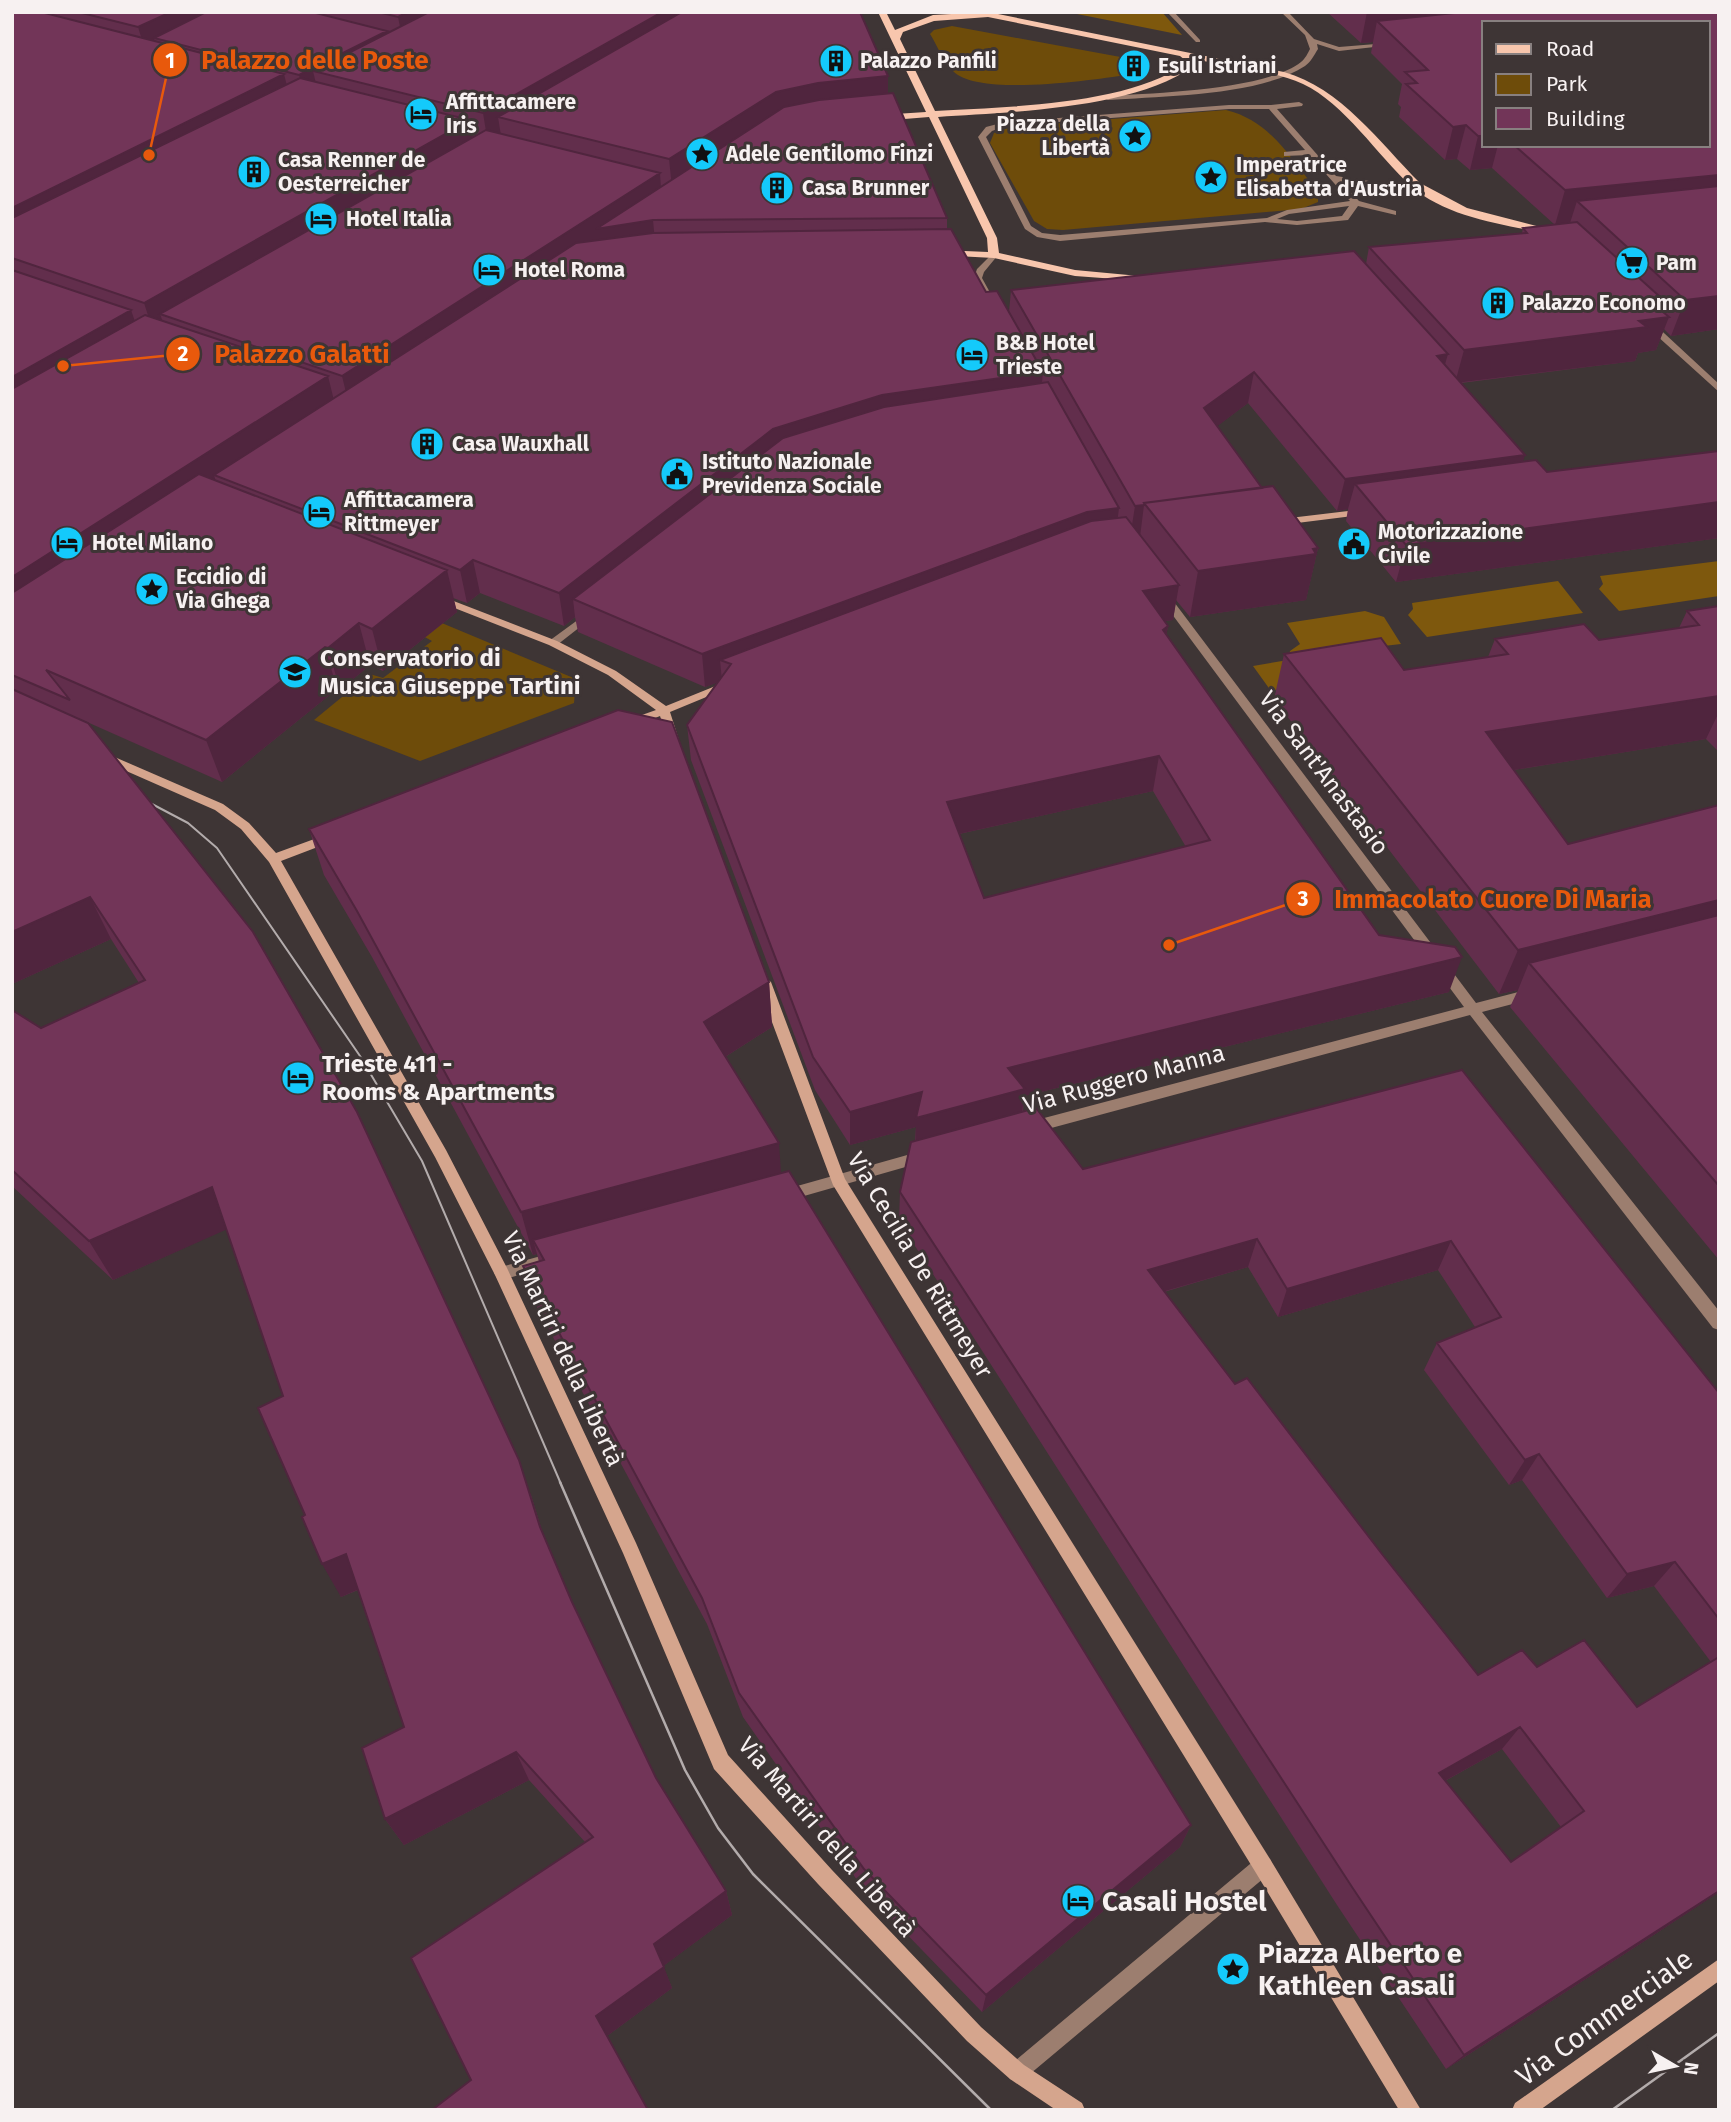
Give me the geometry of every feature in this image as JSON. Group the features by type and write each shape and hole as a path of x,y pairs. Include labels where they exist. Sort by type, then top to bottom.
{"main road":[{"path":"881,12 992,238 994,255"},
{"path":"974,12 1284,75 1306,82 1331,98 1416,185 1432,197 1457,209 1557,233 1515,238"},
{"path":"895,40 899,30 909,24 933,18 1001,18"},
{"path":"865,119 1108,98 1180,75 1189,65 1189,59 1182,54"},
{"path":"930,254 994,255 1075,273 1147,279"},
{"path":"1263,525 1374,510"},
{"path":"427,594 553,643 612,673 664,710 677,752"},
{"path":"621,726 738,682"},
{"name":"Via Martiri della Libertà","path":"88,749 219,807 245,826 274,859 441,1154 502,1273 630,1549 721,1762 925,1984 974,2034 1017,2072"},
{"path":"274,859 341,834"},
{"name":"Via Cecilia De Rittmeyer","path":"760,973 838,1181 1264,1866"},
{"path":"1264,1866 1411,2110"},
{"name":"Via Commerciale","path":"1522,2110 1719,1969"},
{"path":"1017,2072 1075,2110"}],"street":[{"path":"1170,12 1198,41"},
{"path":"1108,98 1237,86 1284,75 1309,59 1314,49 1311,40 1284,12"},
{"path":"1311,40 1339,49 1391,45"},
{"path":"1040,235 1028,227 1005,176 982,137 989,129 1006,122 1116,117 1228,104 1272,107 1299,104"},
{"path":"1272,107 1356,203"},
{"path":"978,127 989,129"},
{"path":"1287,154 1311,152"},
{"path":"1334,178 1366,183"},
{"path":"1265,220 1287,212 1356,203 1393,213"},
{"path":"1026,236 1060,238 1195,228 1291,217"},
{"path":"1186,219 1205,237"},
{"path":"994,255 980,271 978,278 999,317"},
{"path":"1641,316 1719,389"},
{"name":"Via Sant'Anastasio","path":"1158,588 1472,1009 1719,1323"},
{"path":"553,643 596,609"},
{"name":"Via Ruggero Manna","path":"1010,1133 1546,990"},
{"path":"771,1199 946,1151"},
{"path":"502,1273 555,1258"},
{"path":"1017,2072 1264,1866"}],"green space":[{"path":"952,26 1126,58 1127,75 1036,85 986,83 966,79 949,67 930,34 934,30"},
{"path":"1226,110 1255,123 1278,142 1318,192 1318,202 1301,209 1063,230 1047,229 1034,221 990,143 994,133 1011,127"},
{"path":"437,621 576,679 574,703 420,761 314,720 370,674 383,678 432,641 421,635"}],"shaded area":[{"path":"1067,12 1162,12 1182,35"},
{"path":"1719,561 1719,596 1619,611 1599,589 1603,584 1600,576"},
{"path":"1558,581 1583,613 1427,637 1408,615 1413,609 1412,603"},
{"path":"1365,611 1384,617 1401,644 1349,650 1365,677 1271,691 1253,666 1288,660 1290,651 1300,644 1287,623"}],"building":[{"path":"12,12 41,12 284,74 12,208"},
{"path":"78,12 171,12 138,27"},
{"path":"206,12 312,12 387,31 299,75 154,38"},
{"path":"378,12 408,12 398,17"},
{"path":"429,12 662,12 483,113 313,71"},
{"path":"682,12 860,12 888,76 818,83 776,92 669,159 498,117"},
{"path":"1464,12 1719,12 1719,175 1565,190 1516,147 1710,147 1710,21 1482,21 1482,136 1478,136 1466,125 1453,127 1406,84 1417,83 1405,72 1428,70 1377,21"},
{"path":"300,78 470,120 144,303 12,258 12,218"},
{"path":"893,93 947,218 653,220 596,229 784,107 819,100"},
{"path":"486,130 660,173 342,376 160,314"},
{"path":"1719,186 1719,296 1685,300 1577,201"},
{"path":"1577,222 1669,305 1656,306 1669,317 1639,321 1647,327 1464,350 1369,247 1527,233 1523,228"},
{"path":"951,229 986,292 997,291 1043,372 882,395 773,429 559,593 473,560 460,570 214,475 576,243 653,233"},
{"path":"1354,251 1448,354 1437,356 1525,455 1345,479 1254,372 1204,408 1262,488 1135,506 1011,290"},
{"path":"12,270 131,310 12,377"},
{"path":"145,315 328,376 12,577 12,389"},
{"path":"1048,382 1119,508 1087,512 702,654 573,599 783,438 884,407"},
{"path":"1719,451 1719,502 1406,545 1355,484 1536,460 1547,472"},
{"path":"199,474 447,570 372,629 359,623 206,740 46,670 70,700 12,675 12,593"},
{"path":"1273,486 1318,548 1313,549 1316,554 1198,571 1144,503"},
{"path":"1126,517 1179,585 1143,591 1168,626 1163,630 1379,935 1455,947 1462,957 1008,1068 1025,1089 916,1118 922,1092 850,1112 813,1057 687,725 731,664 720,660 1091,521","holes":["1159,756 1210,840 984,898 947,802"]},
{"path":"1719,606 1719,696 1486,732 1568,844 1719,805 1719,900 1518,950 1284,654 1381,638 1404,670 1508,654 1495,639 1584,624 1599,640 1699,625 1687,611"},
{"path":"12,689 88,723 253,932 357,1112 519,1460 540,1527 572,1602 656,1778 726,1891 654,1944 664,1967 596,2016 648,2110 432,2110 471,2080 411,1958 593,1837 516,1752 385,1819 362,1748 404,1727 346,1554 322,1564 302,1517 305,1515 258,1408 283,1396 212,1187 89,1241 12,1170 12,1010 41,1028 145,980 90,897 12,932"},
{"path":"618,710 672,722 769,982 704,1022 779,1143 521,1212 357,911 309,829"},
{"path":"1719,915 1719,1186 1529,963"},
{"path":"1462,1070 1719,1393 1719,1619 1675,1562 1627,1574 1539,1454 1525,1460 1437,1343 1501,1317 1451,1241 1287,1289 1257,1239 1148,1270 1235,1384 1247,1378 1478,1675 1522,1650 1537,1667 1584,1640 1637,1707 1719,1657 1719,1891 1464,2055 900,1192 911,1142 1036,1108 1083,1169","holes":["1520,1727 1584,1811 1511,1862 1439,1773"]},
{"path":"789,1171 1191,1825 986,1995 864,1869 739,1693 702,1598 523,1266 544,1260 533,1240"}],"tram line":[{"path":"131,793 188,823 217,848 360,1056 422,1161 561,1484"},
{"path":"560,1482 685,1770 718,1828 753,1874 991,2110"},
{"path":"1612,2110 1719,2033"}],"place":[{"name":"Palazzo Panfili","path":"836,61"},
{"name":"Esuli Istriani","path":"1134,66"},
{"name":"Affittacamere Iris","path":"421,114"},
{"name":"Piazza della Libertà","path":"1135,136"},
{"name":"Adele Gentilomo Finzi","path":"702,154"},
{"name":"Palazzo delle Poste","path":"149,155"},
{"name":"Casa Renner de Oesterreicher","path":"254,172"},
{"name":"Imperatrice Elisabetta d'Austria","path":"1211,177"},
{"name":"Casa Brunner","path":"777,188"},
{"name":"Hotel Italia","path":"321,219"},
{"name":"Pam","path":"1632,263"},
{"name":"Hotel Roma","path":"489,270"},
{"name":"Palazzo Economo","path":"1498,303"},
{"name":"B&B Hotel Trieste","path":"972,355"},
{"name":"Palazzo Galatti","path":"63,366"},
{"name":"Casa Wauxhall","path":"427,444"},
{"name":"Istituto Nazionale Previdenza Sociale","path":"677,474"},
{"name":"Affittacamera Rittmeyer","path":"319,512"},
{"name":"Hotel Milano","path":"67,543"},
{"name":"Motorizzazione Civile","path":"1354,544"},
{"name":"Eccidio di Via Ghega","path":"152,589"},
{"name":"Conservatorio di Musica Giuseppe Tartini","path":"295,672"},
{"name":"Immacolato Cuore Di Maria","path":"1169,945"},
{"name":"Trieste 411 - Rooms & Apartments","path":"298,1078"},
{"name":"Casali Hostel","path":"1078,1901"},
{"name":"Piazza Alberto e Kathleen Casali","path":"1233,1969"}]}
